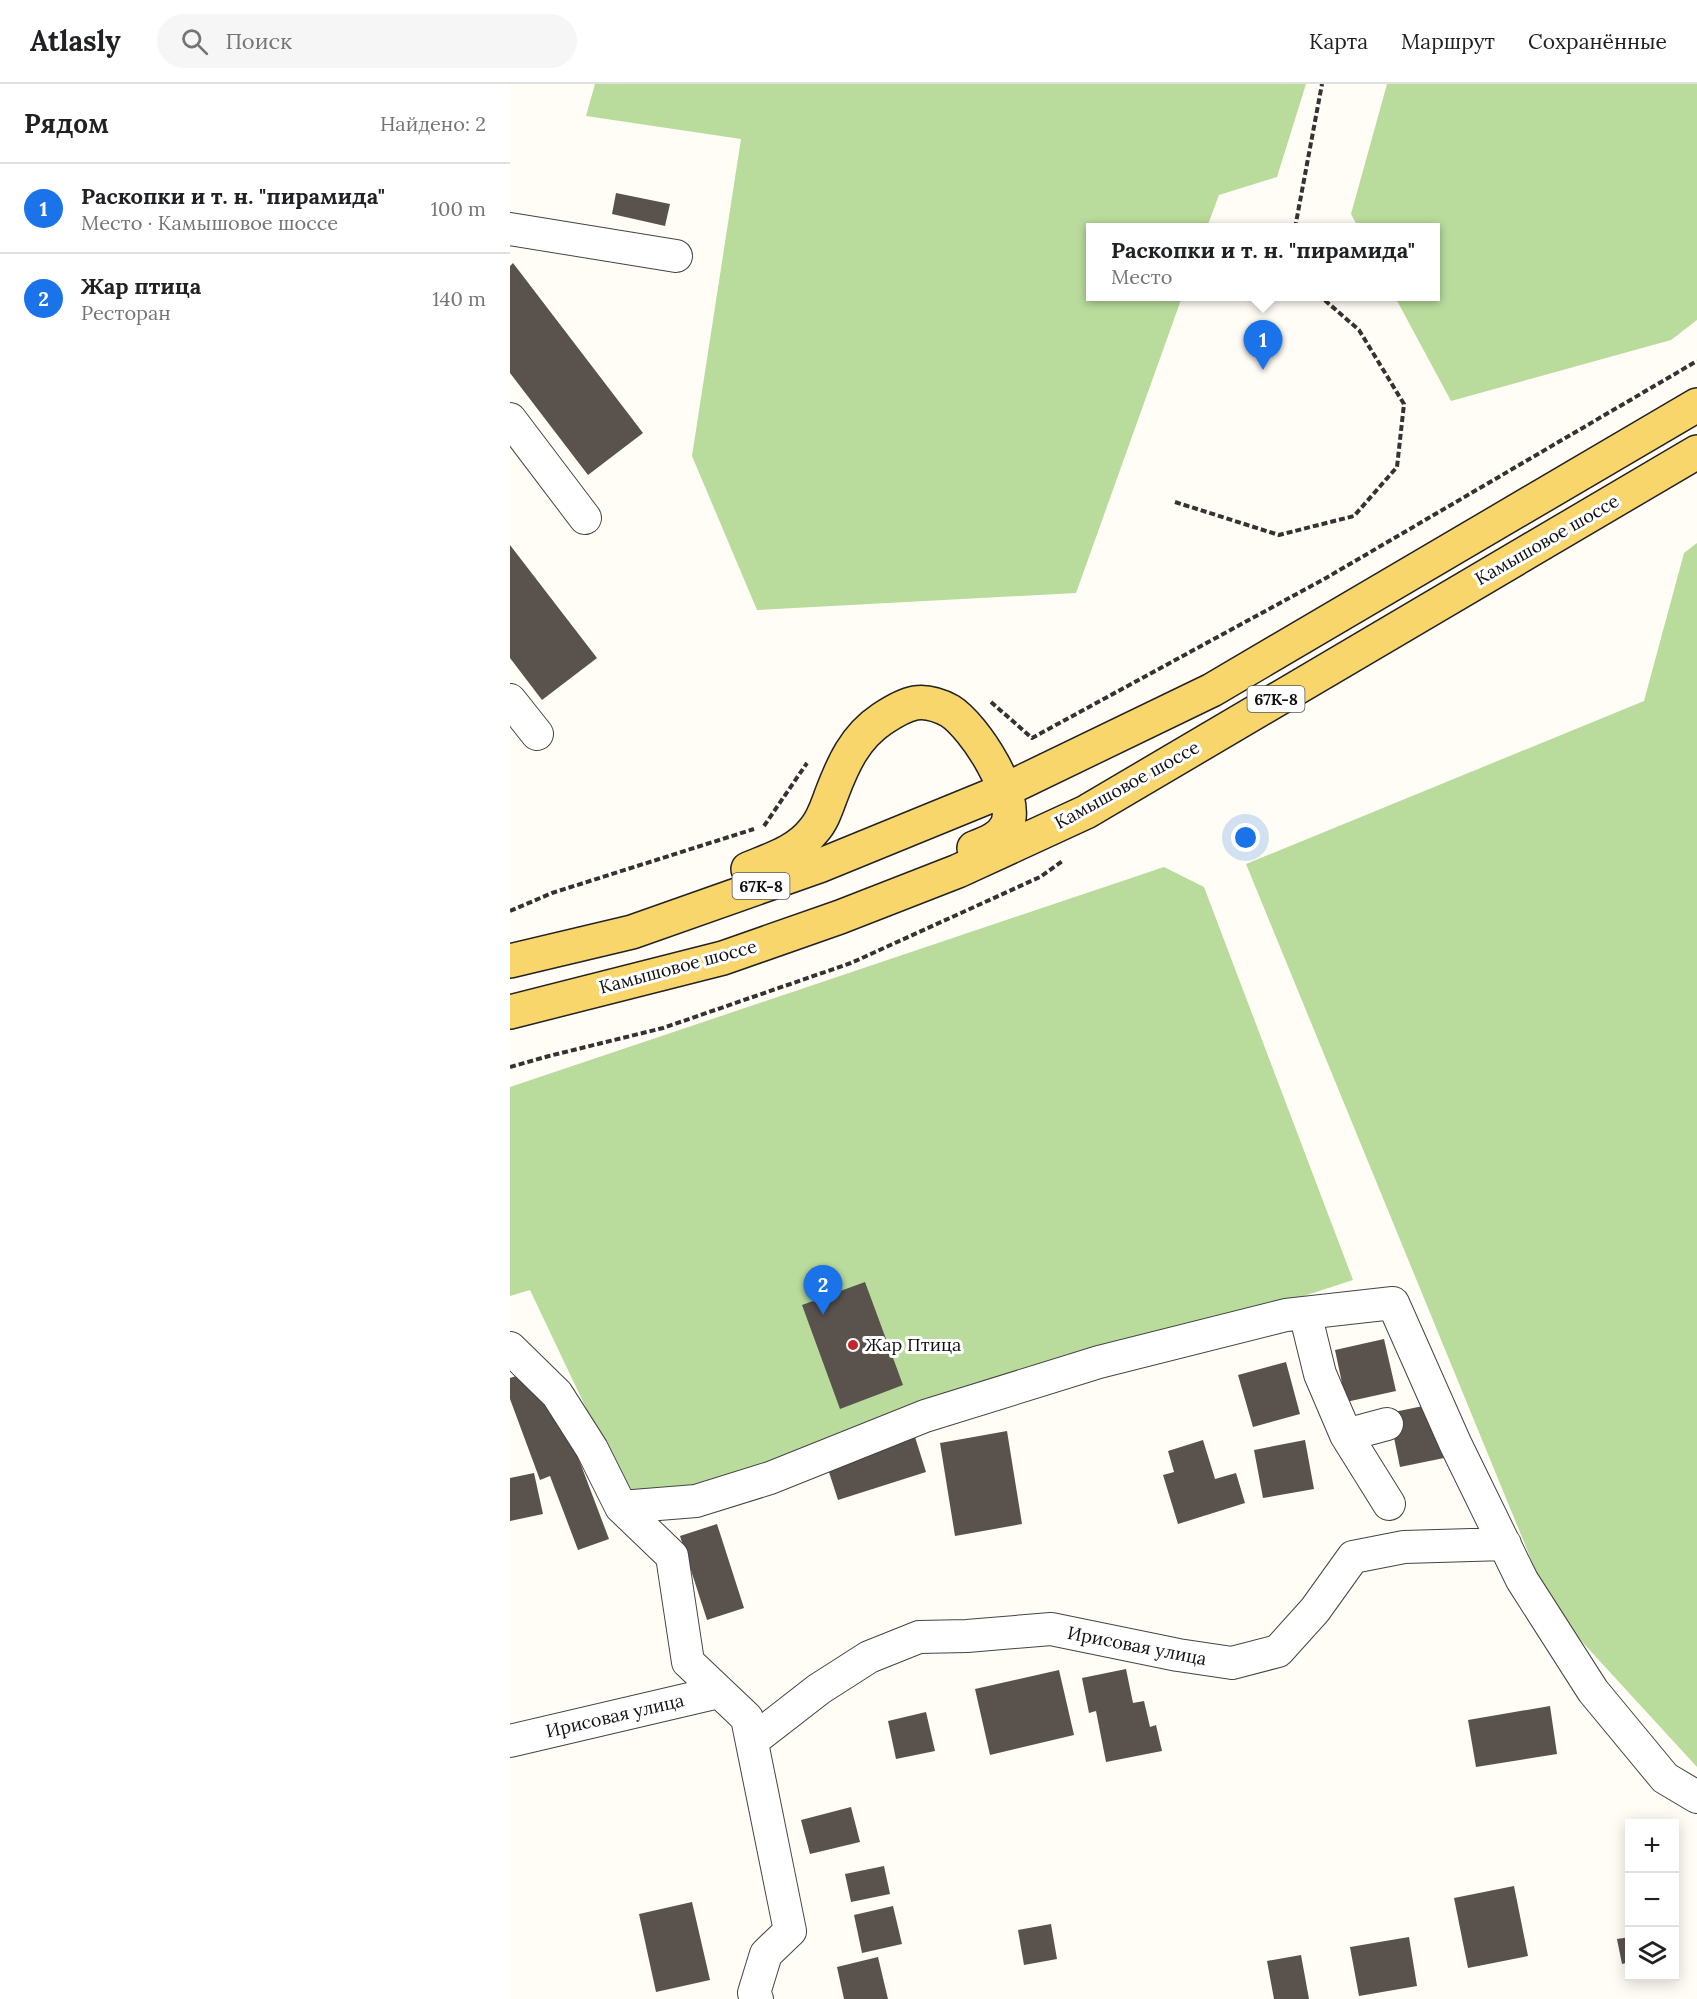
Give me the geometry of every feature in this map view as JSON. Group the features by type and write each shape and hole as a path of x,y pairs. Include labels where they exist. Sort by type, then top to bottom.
{"main road":[{"name":"67К-8","path":"510,961 632,932 819,866 1005,790 1212,690 1697,405"},
{"name":"Камышовое шоссе","path":"510,1012 723,958 840,917 958,871 1086,812 1697,452"},
{"path":"632,932 658,909 688,892 785,854 801,844 815,830 826,811 839,775 856,741 872,725 891,713 914,704 933,703 951,711 966,725 992,763 1005,790 1010,809 1008,823 1000,835 988,842 884,887 840,917"}],"street":[{"path":"510,229 676,256"},
{"path":"510,419 585,518"},
{"path":"510,700 537,734"},
{"path":"621,1507 696,1501 770,1478 926,1416 1077,1369 1286,1316 1392,1304 1455,1443 1522,1580 1593,1691 1665,1778 1697,1797"},
{"path":"1305,1313 1320,1374 1346,1435 1389,1504"},
{"path":"510,1348 557,1394 592,1449 621,1507 672,1556 688,1662 747,1718 790,1931 766,1954 754,1993 757,1999"},
{"path":"1346,1435 1387,1424"},
{"name":"Ирисовая улица","path":"752,1741 819,1689 869,1657 918,1637 967,1636 1051,1629 1178,1656 1232,1663 1278,1651 1315,1610 1353,1557 1404,1547 1504,1544"},
{"name":"Ирисовая улица","path":"510,1741 719,1692"}],"path":[{"path":"1296,223 1323,84"},
{"path":"1175,502 1279,535 1354,516 1396,467 1404,404 1359,330 1325,301"},
{"path":"990,701 1032,738 1326,578 1697,361"},
{"path":"510,911 552,893 765,826 809,760"},
{"path":"510,1067 549,1056"}],"green space":[{"path":"595,84 1306,84 1277,177 1219,195 1208,223 1086,223 1086,301 1181,301 1076,593 757,610 692,456 741,139 586,116"},
{"path":"1387,84 1697,84 1697,320 1671,340 1451,401 1397,301 1440,301 1440,223 1356,223 1351,214"},
{"path":"1697,543 1697,1767 1551,1608 1246,864 1644,701 1684,553"},
{"path":"1164,867 1204,887 1353,1280 1150,1346 633,1507 530,1290 510,1296 510,1087"}],"building":[{"path":"616,193 670,204 665,226 612,214"},
{"path":"513,263 643,433 588,475 510,373 510,266"},
{"path":"510,545 597,658 542,700 510,658"},
{"name":"Жар Птица","path":"865,1282 903,1385 840,1409 802,1305"},
{"path":"1384,1339 1396,1391 1346,1402 1335,1350"},
{"path":"1286,1362 1300,1414 1253,1427 1238,1375"},
{"path":"522,1374 567,1428 609,1539 578,1550 550,1476 540,1480 510,1399 510,1378"},
{"path":"1433,1404 1444,1458 1400,1467 1389,1413"},
{"path":"1007,1431 1022,1524 955,1536 940,1443"},
{"path":"915,1437 926,1472 838,1500 827,1466"},
{"path":"1203,1440 1215,1479 1236,1473 1245,1503 1178,1524 1163,1475 1174,1472 1168,1451"},
{"path":"1305,1440 1314,1489 1263,1498 1254,1450"},
{"path":"534,1473 543,1514 510,1521 510,1478"},
{"path":"717,1524 744,1608 707,1620 680,1536"},
{"path":"1126,1669 1133,1703 1144,1701 1150,1727 1156,1725 1162,1751 1106,1762 1096,1711 1089,1713 1082,1678"},
{"path":"1059,1670 1074,1735 990,1755 975,1689"},
{"path":"1550,1706 1557,1754 1476,1767 1468,1720"},
{"path":"926,1712 935,1751 896,1759 888,1721"},
{"path":"851,1807 860,1842 810,1854 801,1820"},
{"path":"884,1866 890,1894 851,1902 845,1874"},
{"path":"1514,1886 1528,1956 1468,1968 1454,1898"},
{"path":"692,1902 710,1980 656,1992 639,1914"},
{"path":"893,1906 902,1944 862,1953 854,1915"},
{"path":"1051,1924 1057,1959 1024,1965 1018,1930"},
{"path":"1409,1937 1417,1986 1359,1996 1350,1947"},
{"path":"1625,1938 1625,1963 1622,1964 1617,1939"},
{"path":"1301,1955 1309,1999 1274,1999 1267,1961"},
{"path":"878,1957 888,1999 844,1999 837,1967"}],"place":[{"name":"Раскопки и т. н. \"пирамида\"","path":"1263,370"},
{"name":"Жар птица","path":"823,1315"},
{"name":"Жар Птица","path":"853,1345"}]}
